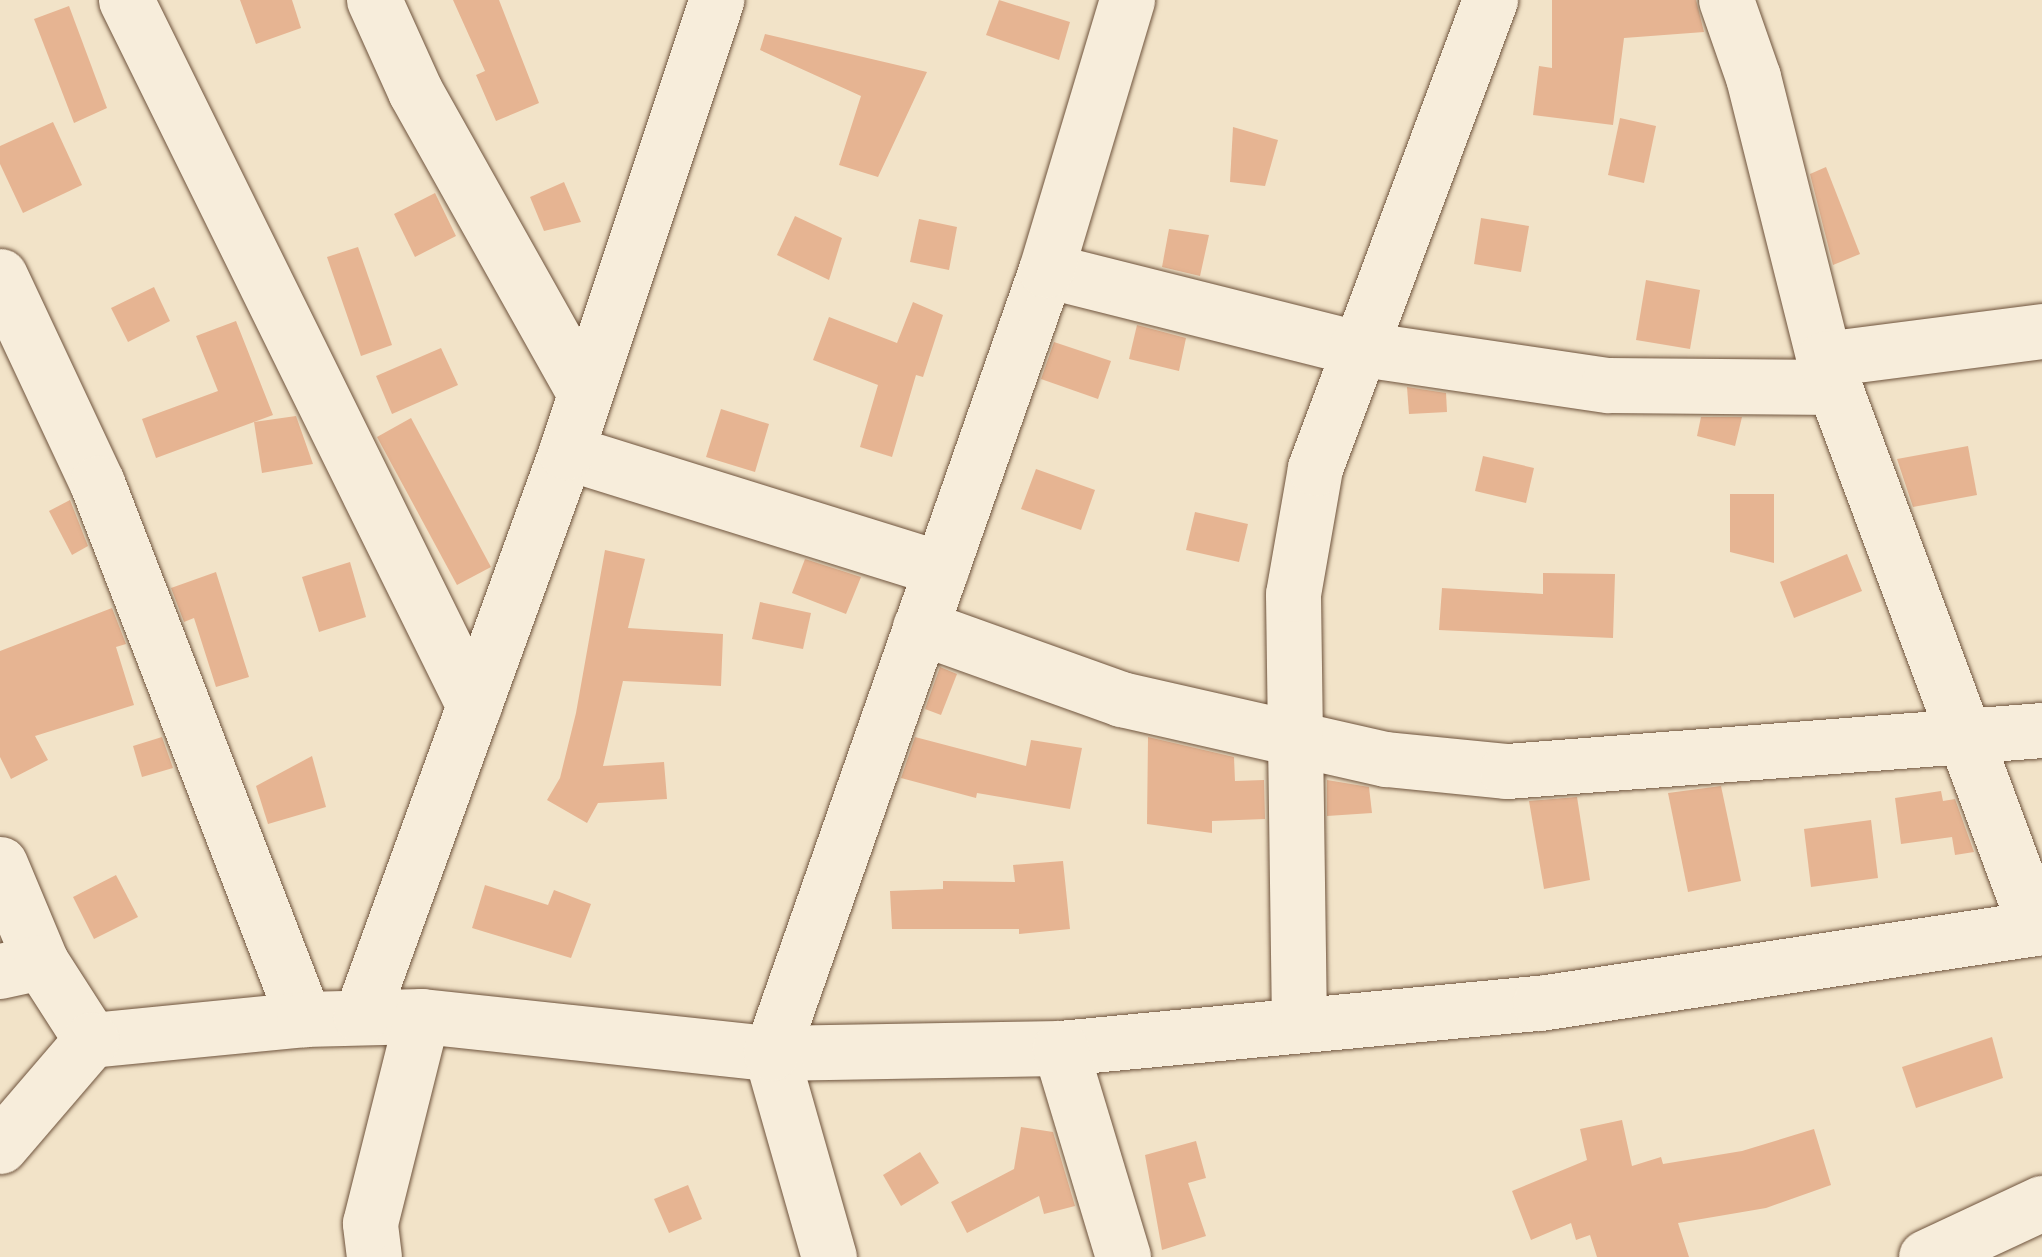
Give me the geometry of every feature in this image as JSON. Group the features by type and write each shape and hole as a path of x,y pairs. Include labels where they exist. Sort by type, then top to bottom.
{"street":[{"path":"126,0 474,706"},
{"path":"374,0 416,91 582,389"},
{"path":"829,1257 771,1052 1046,270 1127,0"},
{"path":"1299,1025 1300,740 1292,594 1315,468 1356,348 1490,0"},
{"path":"0,1146 91,1040 304,1019 422,1016 771,1052 1060,1048 1540,1003 2039,928 1829,373 1752,78 1726,0"},
{"path":"361,1016 566,452 582,389 703,5"},
{"path":"1046,270 1356,348 1608,385 1829,373 2042,331"},
{"path":"0,276 97,483 304,1019"},
{"path":"566,452 941,569"},
{"path":"920,628 1121,699 1386,760 1507,771 2042,730"},
{"path":"0,864 20,967 91,1040"},
{"path":"374,1257 370,1223 422,1016"},
{"path":"1060,1048 1124,1257"},
{"path":"1926,1257 2042,1203"}],"building":[{"path":"240,0 292,0 301,28 256,44"},
{"path":"453,0 499,0 539,103 496,121 476,75 485,71"},
{"path":"999,0 1070,22 1059,60 986,35"},
{"path":"1552,0 1696,0 1704,32 1624,38 1613,125 1533,115 1539,66 1552,68"},
{"path":"69,6 107,108 74,123 34,19"},
{"path":"765,34 927,72 878,177 839,165 861,96 760,50"},
{"path":"1620,118 1656,126 1644,183 1608,175"},
{"path":"53,122 82,185 23,213 0,164 0,146"},
{"path":"1233,127 1278,140 1265,186 1230,182"},
{"path":"1826,167 1860,254 1833,265 1810,174"},
{"path":"564,182 581,222 544,231 530,197"},
{"path":"435,193 456,236 415,257 394,214"},
{"path":"795,216 842,238 829,280 777,255"},
{"path":"1481,218 1529,226 1521,272 1474,264"},
{"path":"919,219 957,227 949,270 910,262"},
{"path":"1169,229 1209,235 1200,276 1162,267"},
{"path":"358,247 392,345 361,356 327,257"},
{"path":"1646,280 1700,290 1690,349 1636,340"},
{"path":"154,287 170,321 128,342 111,308"},
{"path":"913,302 943,315 923,377 916,375 892,457 860,447 878,385 813,360 829,317 897,343"},
{"path":"236,321 273,415 156,458 142,419 218,391 196,336"},
{"path":"1137,325 1186,338 1179,371 1129,359"},
{"path":"1054,342 1111,361 1098,399 1041,379"},
{"path":"441,348 458,385 392,414 376,376"},
{"path":"1407,387 1446,393 1447,412 1409,414"},
{"path":"721,409 769,424 755,472 706,457"},
{"path":"296,416 313,464 262,473 254,422"},
{"path":"1701,417 1742,417 1735,446 1697,436"},
{"path":"411,418 491,567 457,585 377,437"},
{"path":"1968,446 1977,495 1913,507 1897,459"},
{"path":"1483,456 1534,468 1526,503 1475,491"},
{"path":"1036,469 1095,490 1081,530 1021,509"},
{"path":"1730,494 1774,494 1774,563 1730,552"},
{"path":"70,500 88,546 72,555 49,511"},
{"path":"1195,512 1248,524 1239,562 1186,550"},
{"path":"605,550 645,559 628,628 723,634 721,686 623,681 603,766 664,762 667,799 598,803 587,823 547,800 560,778 576,713"},
{"path":"1847,554 1862,591 1794,618 1780,582"},
{"path":"805,559 861,577 846,614 792,593"},
{"path":"350,562 366,617 319,632 302,577"},
{"path":"216,572 249,677 216,687 194,618 184,622 171,588"},
{"path":"1543,573 1615,574 1613,638 1439,630 1442,588 1543,594"},
{"path":"760,602 811,613 803,649 752,639"},
{"path":"112,608 126,644 116,647 134,705 35,736 48,760 11,779 0,757 0,651"},
{"path":"940,667 957,674 941,715 925,709"},
{"path":"162,737 173,768 142,777 133,746"},
{"path":"915,737 1026,766 1031,740 1082,748 1070,809 977,793 976,798 901,778"},
{"path":"1148,737 1234,757 1235,781 1264,780 1265,819 1212,821 1212,833 1147,824"},
{"path":"312,756 326,807 268,824 256,786"},
{"path":"1327,780 1369,787 1372,813 1327,816"},
{"path":"1721,786 1741,881 1688,892 1668,793"},
{"path":"1941,791 1943,801 1955,799 1974,852 1955,855 1952,837 1901,844 1895,798"},
{"path":"1577,797 1590,880 1544,889 1529,801"},
{"path":"1871,820 1878,878 1811,887 1804,829"},
{"path":"1063,861 1070,929 1019,934 1019,929 892,929 890,891 943,889 943,881 1015,882 1013,865"},
{"path":"116,875 138,917 94,939 73,897"},
{"path":"485,885 548,905 554,890 591,904 571,958 472,928"},
{"path":"1992,1037 2003,1078 1916,1108 1902,1067"},
{"path":"1622,1120 1632,1166 1661,1157 1663,1164 1742,1151 1814,1129 1831,1185 1766,1208 1678,1223 1689,1257 1597,1257 1590,1235 1576,1240 1571,1223 1531,1240 1512,1191 1587,1160 1580,1129"},
{"path":"1021,1127 1053,1132 1075,1206 1044,1214 1039,1196 967,1233 951,1202 1014,1169"},
{"path":"1196,1141 1206,1178 1188,1183 1206,1236 1162,1250 1145,1155"},
{"path":"920,1152 939,1183 901,1206 883,1175"},
{"path":"688,1185 702,1219 669,1233 654,1199"}]}
